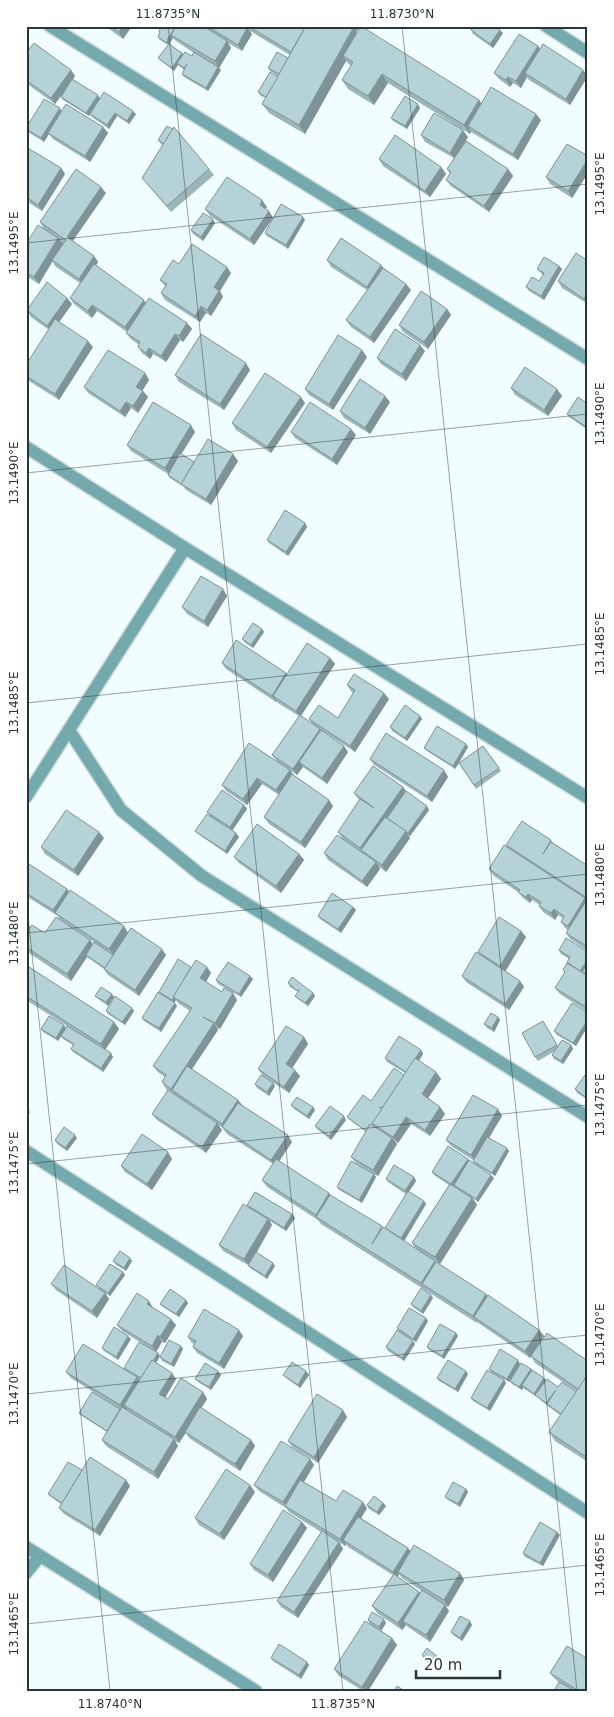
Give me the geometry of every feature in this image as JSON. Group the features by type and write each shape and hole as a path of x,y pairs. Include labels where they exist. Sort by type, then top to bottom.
{"street":[{"path":"50,26 588,360"},
{"path":"546,26 588,53"},
{"path":"26,446 185,548 588,798"},
{"path":"26,797 185,548"},
{"path":"69,730 121,810 202,876 588,1117"},
{"path":"26,1151 588,1513"},
{"path":"26,1547 256,1691"},
{"path":"26,1573 40,1556"}],"building":[{"path":"110,26 123,26 119,32"},
{"path":"162,26 176,26 167,43 158,37"},
{"path":"176,26 203,26 227,41 215,61 171,35"},
{"path":"207,26 245,26 247,28 238,45"},
{"path":"248,26 306,26 291,52"},
{"path":"306,26 349,26 353,28 299,125 262,104"},
{"path":"361,26 479,100 464,125 382,74 368,96 342,80 353,62 343,56"},
{"path":"473,26 496,26 500,30 490,44 471,30"},
{"path":"519,34 538,46 516,81 508,77 506,80 494,73"},
{"path":"34,43 71,70 51,98 26,80 26,53"},
{"path":"169,44 182,53 172,68 158,58"},
{"path":"543,44 583,70 566,99 525,73"},
{"path":"185,52 192,56 194,52 218,67 206,88 182,74 187,64 184,68 177,63"},
{"path":"277,52 288,58 279,74 268,68"},
{"path":"270,72 278,77 266,97 258,92"},
{"path":"72,79 98,95 86,113 61,97"},
{"path":"491,87 536,114 513,154 468,126"},
{"path":"104,92 133,111 127,121 115,113 107,125 90,114"},
{"path":"405,96 418,104 405,126 391,118"},
{"path":"44,99 60,108 41,138 26,128"},
{"path":"66,104 103,127 85,156 48,133"},
{"path":"434,113 463,130 450,153 421,135"},
{"path":"167,126 173,129 164,144 158,140"},
{"path":"174,127 209,169 167,206 142,178"},
{"path":"395,135 441,167 425,191 379,159"},
{"path":"466,141 508,169 484,206 446,180 451,172 447,169"},
{"path":"567,144 588,156 568,191 546,177"},
{"path":"26,147 61,168 38,205 26,197"},
{"path":"76,169 101,187 67,237 94,256 79,279 52,260 66,240 40,222"},
{"path":"227,177 262,200 260,205 269,211 250,239 205,209"},
{"path":"281,204 303,217 286,245 265,233"},
{"path":"203,213 213,219 201,237 191,230"},
{"path":"38,225 58,238 34,277 26,272 26,244"},
{"path":"341,238 381,265 367,287 327,260"},
{"path":"192,244 227,267 214,287 219,291 207,310 201,306 195,316 161,293 167,284 160,280 173,260 179,264"},
{"path":"576,253 588,261 588,293 584,299 558,281"},
{"path":"544,257 559,266 541,296 526,287 532,277 539,281 544,273 537,269"},
{"path":"94,264 144,300 125,327 92,305 88,311 70,298"},
{"path":"383,268 406,284 370,337 346,320"},
{"path":"47,282 67,298 47,326 27,310"},
{"path":"421,291 447,309 424,342 399,325"},
{"path":"149,298 187,323 179,336 175,334 161,356 149,348 146,353 138,347 140,342 126,333"},
{"path":"55,319 88,341 55,394 26,376 26,365"},
{"path":"395,329 420,345 402,374 377,358"},
{"path":"201,334 246,363 220,404 175,375"},
{"path":"338,335 362,350 329,404 305,389"},
{"path":"108,350 145,373 136,387 143,391 133,406 126,402 120,411 84,387"},
{"path":"525,367 557,389 544,410 511,388"},
{"path":"265,373 301,397 267,447 232,423"},
{"path":"360,379 385,396 365,428 340,411"},
{"path":"578,397 588,404 588,428 567,414"},
{"path":"153,402 191,425 165,468 127,445"},
{"path":"310,402 351,429 332,459 291,432"},
{"path":"208,439 233,454 206,499 181,484"},
{"path":"180,453 194,462 181,484 168,475"},
{"path":"285,510 305,523 286,552 267,540"},
{"path":"201,576 223,589 204,621 182,607"},
{"path":"253,623 262,629 251,645 242,639"},
{"path":"236,640 286,673 272,696 222,663"},
{"path":"307,643 330,658 296,711 273,696"},
{"path":"354,674 384,693 350,746 309,719 319,705 338,718 355,690 347,685"},
{"path":"405,705 420,716 405,738 390,727"},
{"path":"300,715 320,729 293,769 272,755"},
{"path":"437,726 466,744 453,766 424,748"},
{"path":"321,730 344,746 322,778 299,762"},
{"path":"386,733 444,770 427,796 370,759"},
{"path":"249,743 290,770 276,790 257,778 243,799 222,785"},
{"path":"483,746 499,768 474,785 459,763"},
{"path":"373,766 403,787 360,848 338,832 360,799 374,808 354,793"},
{"path":"292,774 329,800 301,842 264,817"},
{"path":"222,790 244,805 230,827 207,812"},
{"path":"406,791 427,806 408,833 387,818"},
{"path":"66,810 99,832 74,870 41,847"},
{"path":"207,814 236,833 225,851 195,831"},
{"path":"385,817 406,831 382,865 361,850"},
{"path":"522,821 551,840 543,854 551,842 588,866 588,895 586,897 506,845"},
{"path":"257,824 299,854 276,886 234,857"},
{"path":"337,835 376,862 362,881 324,853"},
{"path":"504,845 585,898 568,926 561,922 564,916 554,909 551,913 539,906 541,902 528,894 526,897 518,892 520,890 489,869"},
{"path":"26,862 67,889 53,910 26,893"},
{"path":"70,890 124,926 109,949 55,913"},
{"path":"332,893 353,907 338,929 318,916"},
{"path":"586,901 588,902 588,947 566,933"},
{"path":"56,917 90,940 67,974 26,947 26,933 32,925 45,933"},
{"path":"499,917 521,931 500,966 478,952"},
{"path":"131,928 162,949 135,990 104,969"},
{"path":"566,938 588,952 588,959 580,971 567,962 570,957 559,950"},
{"path":"94,942 113,955 105,968 86,955"},
{"path":"476,952 520,981 505,1004 462,976"},
{"path":"178,959 191,967 172,1000 159,992"},
{"path":"196,960 207,967 200,978 222,992 224,988 233,993 215,1023 203,1017 214,1023 171,1089 162,1082 166,1075 153,1066 192,1008 173,997"},
{"path":"228,962 250,976 239,994 216,980"},
{"path":"567,963 588,976 588,1008 555,988 565,972 563,970"},
{"path":"588,963 588,976 582,972"},
{"path":"26,965 114,1022 101,1044 26,996"},
{"path":"292,977 313,993 305,1003 295,996 300,989 298,991 288,983"},
{"path":"101,987 112,994 106,1002 95,996"},
{"path":"158,992 175,1003 159,1028 142,1018"},
{"path":"115,996 132,1008 122,1022 106,1011"},
{"path":"572,1003 588,1013 588,1019 573,1043 554,1031"},
{"path":"491,1013 498,1017 492,1028 484,1024"},
{"path":"49,1016 64,1025 56,1038 41,1029"},
{"path":"543,1021 557,1045 535,1057 522,1033"},
{"path":"67,1026 111,1053 101,1068 71,1049 74,1044 61,1036"},
{"path":"286,1026 304,1037 286,1064 295,1070 284,1087 258,1069"},
{"path":"399,1036 421,1050 406,1072 385,1058"},
{"path":"562,1040 571,1045 561,1061 552,1055"},
{"path":"415,1058 436,1072 422,1094 440,1107 425,1130 406,1117 393,1137 372,1123"},
{"path":"187,1066 238,1100 222,1124 172,1090"},
{"path":"394,1068 404,1075 382,1108 379,1107 382,1109 372,1123 374,1125 370,1124 366,1131 347,1117 363,1095 371,1101"},
{"path":"261,1075 273,1083 267,1092 255,1084"},
{"path":"585,1075 588,1076 588,1099 575,1089"},
{"path":"168,1090 217,1123 202,1147 152,1114"},
{"path":"473,1095 498,1109 471,1155 446,1140"},
{"path":"297,1097 313,1107 307,1116 291,1105"},
{"path":"238,1103 288,1135 271,1160 222,1127"},
{"path":"330,1106 344,1116 329,1136 315,1126"},
{"path":"370,1124 392,1138 373,1170 351,1157"},
{"path":"64,1127 75,1135 65,1148 55,1140"},
{"path":"142,1134 168,1152 147,1184 121,1166"},
{"path":"487,1137 507,1148 492,1173 473,1161"},
{"path":"448,1146 468,1159 451,1184 432,1172"},
{"path":"276,1159 329,1193 316,1215 262,1180"},
{"path":"469,1160 491,1175 476,1199 454,1185"},
{"path":"351,1161 374,1174 359,1200 337,1187"},
{"path":"394,1165 414,1177 405,1191 386,1179"},
{"path":"450,1184 472,1198 435,1257 412,1243"},
{"path":"408,1191 424,1201 401,1238 385,1228"},
{"path":"255,1192 292,1214 284,1228 247,1205"},
{"path":"330,1195 382,1226 372,1244 383,1227 435,1261 421,1283 316,1217"},
{"path":"243,1204 268,1219 244,1259 219,1245"},
{"path":"120,1251 130,1258 124,1268 113,1261"},
{"path":"256,1252 273,1263 265,1276 248,1265"},
{"path":"436,1262 486,1294 473,1316 422,1284"},
{"path":"110,1264 123,1272 108,1293 96,1285"},
{"path":"64,1265 105,1293 92,1311 51,1284"},
{"path":"421,1288 431,1295 421,1311 411,1304"},
{"path":"170,1289 186,1300 176,1314 160,1304"},
{"path":"137,1293 149,1301 147,1304 171,1319 152,1346 117,1325"},
{"path":"488,1295 539,1330 525,1351 474,1317"},
{"path":"409,1308 426,1318 413,1339 397,1328"},
{"path":"204,1309 239,1330 219,1363 193,1347 196,1341 188,1337"},
{"path":"440,1324 456,1333 442,1356 427,1347"},
{"path":"114,1327 128,1336 116,1357 102,1348"},
{"path":"397,1330 413,1341 402,1358 386,1347"},
{"path":"547,1333 588,1361 588,1374 578,1389 531,1356"},
{"path":"169,1340 181,1346 171,1364 160,1357"},
{"path":"139,1342 158,1353 141,1378 124,1368"},
{"path":"83,1344 137,1377 120,1405 66,1372"},
{"path":"500,1349 518,1360 507,1379 489,1369"},
{"path":"152,1360 172,1373 159,1394 168,1399 181,1378 203,1392 175,1437 124,1405"},
{"path":"448,1360 466,1371 455,1389 437,1378"},
{"path":"292,1362 306,1371 298,1385 283,1375"},
{"path":"205,1363 218,1371 209,1387 195,1379"},
{"path":"521,1363 531,1369 519,1387 510,1381"},
{"path":"487,1370 504,1380 487,1408 471,1398"},
{"path":"532,1370 544,1378 534,1394 522,1385"},
{"path":"588,1374 588,1458 549,1432"},
{"path":"547,1379 558,1387 562,1382 576,1392 561,1414 547,1404 556,1390 546,1403 535,1395"},
{"path":"92,1392 120,1409 107,1431 79,1413"},
{"path":"317,1394 343,1410 314,1457 288,1441"},
{"path":"122,1407 174,1439 154,1472 102,1440"},
{"path":"200,1407 251,1440 235,1464 185,1432"},
{"path":"281,1441 310,1459 283,1502 254,1485"},
{"path":"90,1457 126,1480 95,1530 59,1508"},
{"path":"68,1462 82,1470 62,1503 48,1494"},
{"path":"226,1469 250,1485 220,1534 195,1518"},
{"path":"300,1480 336,1501 343,1490 363,1502 340,1539 285,1506"},
{"path":"453,1482 466,1489 458,1504 445,1497"},
{"path":"374,1496 383,1503 377,1512 367,1505"},
{"path":"283,1510 302,1522 268,1575 250,1564"},
{"path":"358,1517 408,1548 393,1572 343,1540"},
{"path":"540,1522 557,1532 540,1563 523,1553"},
{"path":"322,1531 339,1542 294,1612 277,1601"},
{"path":"414,1545 460,1573 444,1600 398,1572"},
{"path":"394,1574 419,1592 398,1623 372,1606"},
{"path":"422,1590 445,1605 426,1635 403,1621"},
{"path":"372,1612 384,1619 379,1627 368,1620"},
{"path":"460,1616 470,1621 460,1638 451,1632"},
{"path":"365,1621 392,1638 362,1687 334,1669"},
{"path":"279,1644 307,1662 299,1675 271,1658"},
{"path":"567,1646 588,1659 588,1691 579,1691 550,1673"},
{"path":"427,1648 438,1657 433,1664 422,1655"},
{"path":"559,1682 575,1691 554,1691"},
{"path":"397,1686 405,1691 394,1691"}]}
